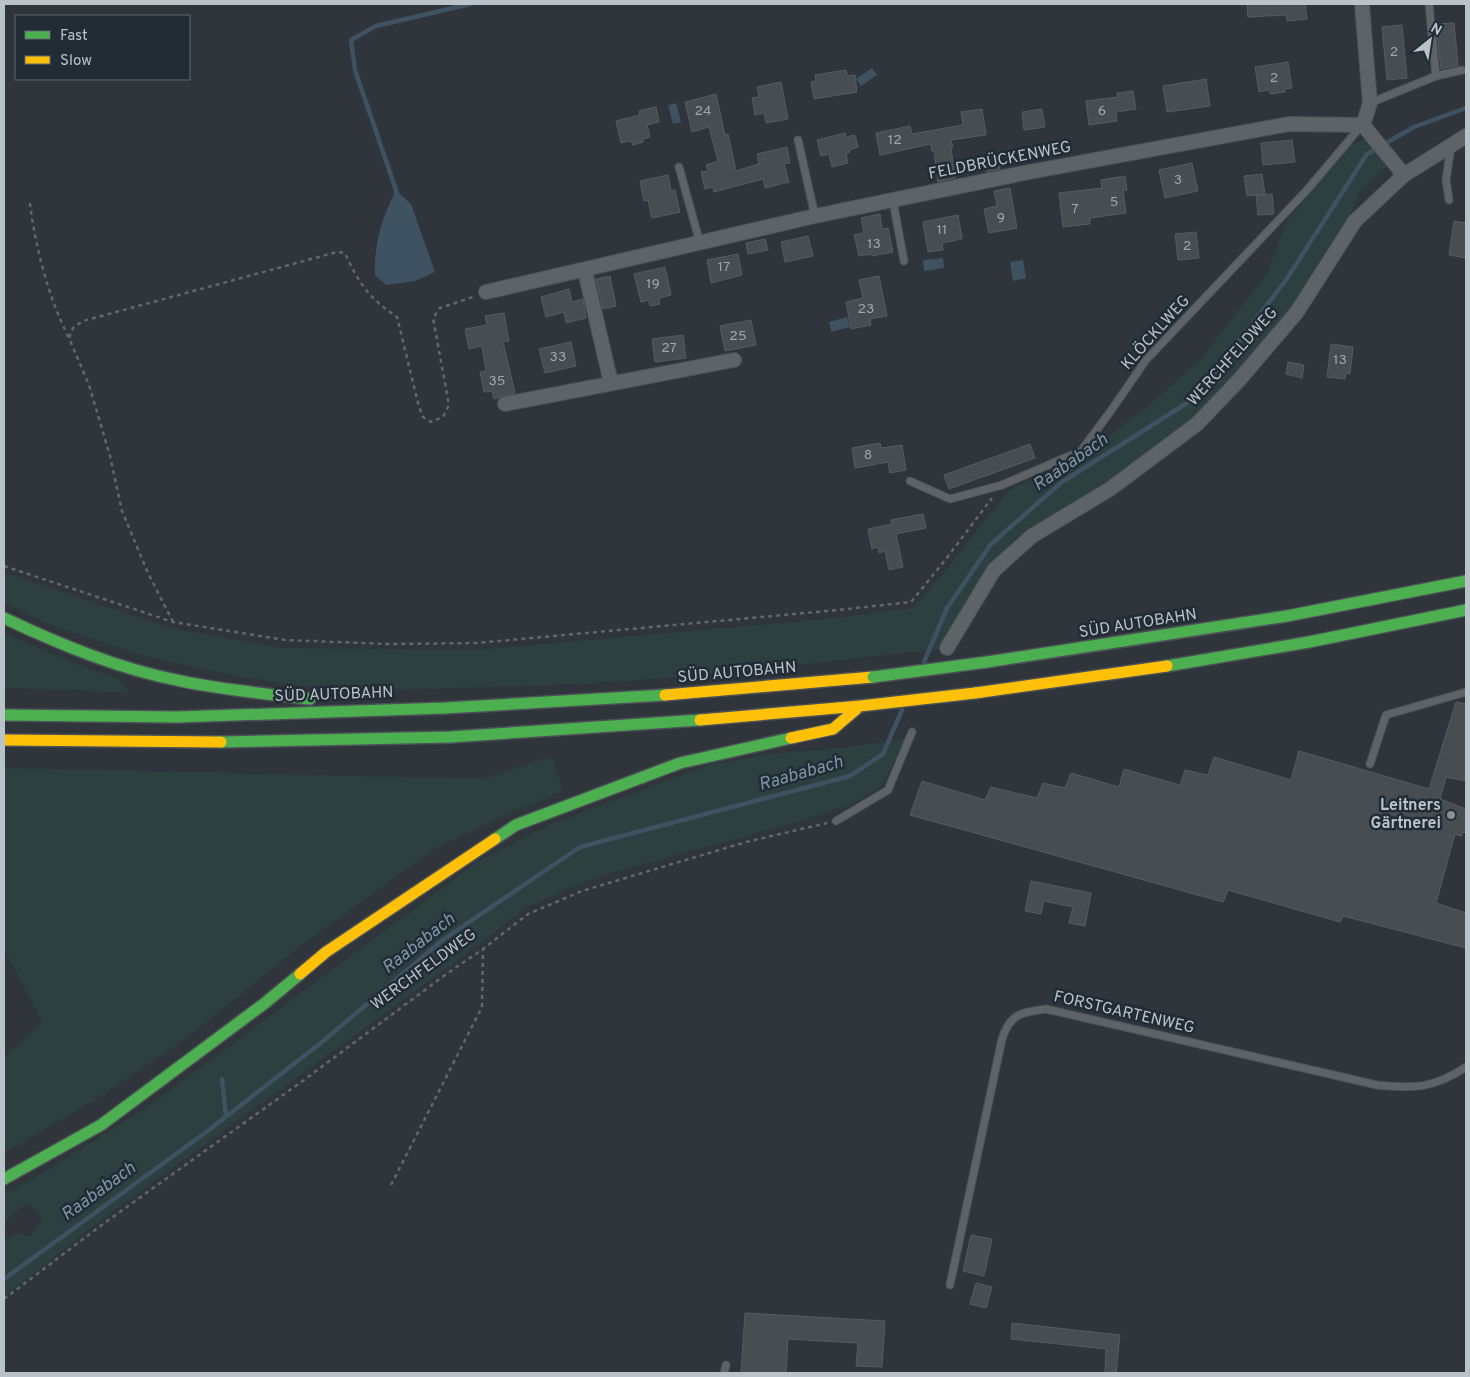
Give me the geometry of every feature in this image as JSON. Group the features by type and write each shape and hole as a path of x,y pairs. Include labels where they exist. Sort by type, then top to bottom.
{"highway":[{"name":"SÜD AUTOBAHN","path":"4,716 177,718 445,708 645,697 874,677 1180,635 1375,601 1466,581"},
{"path":"4,740 184,743 450,737 644,725 860,706 1140,671 1309,642 1466,610"},
{"path":"4,618 70,648 177,680 230,690 379,710"},
{"path":"4,1179 102,1125 265,1003 326,952 516,826 680,763 833,729 860,706"}],"street":[{"path":"1362,4 1370,103 1367,129 1400,170"},
{"name":"FELDBRÜCKENWEG","path":"486,292 815,216 1024,173 1289,124 1367,129"},
{"name":"WERCHFELDWEG","path":"948,648 994,570 1032,536 1110,489 1197,424 1240,380 1297,312 1355,221 1400,170 1451,146 1466,136"},
{"path":"584,270 610,383"},
{"path":"505,404 734,360"}],"lane":[{"path":"1429,4 1436,76"},
{"path":"1370,103 1436,76 1462,70"},
{"name":"KLÖCKLWEG","path":"910,481 950,499 1002,485 1081,451 1146,360 1367,129"},
{"path":"798,140 815,216"},
{"path":"1449,200 1446,180 1451,146"},
{"path":"679,166 700,243"},
{"path":"893,201 904,261"},
{"path":"1370,764 1386,715 1466,692"},
{"path":"836,821 888,790 912,732"},
{"name":"FORSTGARTENWEG","path":"950,1286 1000,1048 1006,1026 1014,1017 1030,1011 1046,1009 1377,1085 1398,1088 1423,1087 1449,1078 1466,1067"},
{"path":"724,1373 726,1365"}],"path":[{"path":"30,203 37,244 53,301 89,385 110,456 122,511 148,573 172,622"},
{"path":"69,338 73,328 83,321 337,252 346,253 365,290 380,306 397,317 419,406 423,417 431,422 442,417 448,405 433,318 440,308 486,292"},
{"path":"4,566 172,622 285,640 387,644 477,643 911,602 1002,485"},
{"name":"WERCHFELDWEG","path":"4,1299 103,1224 304,1080 528,914 582,891 746,842 836,821"},
{"path":"391,1185 482,1007 483,949"}],"green space":[{"path":"1366,138 1387,166 1359,193 1347,223 1304,289 1272,334 1237,376 1193,420 1102,490 1015,538 977,584 939,649 718,674 583,684 356,691 302,686 230,675 139,655 56,627 4,603 4,573 170,628 283,648 476,650 837,618 913,608 1011,489 1084,455 1146,408 1200,360 1267,274 1286,222 1348,147"},
{"path":"4,633 74,663 117,678 129,692 4,688"},
{"path":"905,739 883,785 852,804 787,825 611,873 579,884 525,908 477,946 98,1222 4,1297 4,1239 17,1233 30,1236 42,1222 38,1211 26,1203 4,1223 4,1193 33,1179 146,1108 480,860 552,824 709,765 769,754 840,748"},
{"path":"552,756 563,791 505,815 433,850 300,946 188,1037 96,1099 4,1153 4,1058 43,1022 4,949 4,768 483,779"}],"water":[{"path":"872,68 877,75 861,86 856,79"},
{"path":"676,103 681,122 673,124 668,105"},
{"path":"396,190 411,204 435,272 415,281 386,285 375,275 376,252 383,221"},
{"path":"943,258 944,268 924,271 923,260"},
{"path":"1023,260 1026,278 1013,281 1010,262"},
{"path":"847,317 850,327 831,332 829,322"}],"building":[{"path":"1247,4 1305,4 1307,19 1287,21 1286,15 1248,17"},
{"path":"1454,23 1458,65 1441,69 1436,24"},
{"path":"1402,25 1407,78 1387,80 1382,27"},
{"path":"1288,62 1292,88 1285,89 1285,92 1270,94 1269,90 1259,92 1255,67"},
{"path":"846,70 847,76 855,75 857,92 814,99 811,82 816,81 815,75"},
{"path":"1206,79 1210,106 1167,112 1163,86"},
{"path":"781,82 788,119 766,123 764,113 755,115 752,98 759,97 757,87"},
{"path":"1133,91 1136,109 1116,112 1117,121 1089,125 1086,101 1118,97 1117,93"},
{"path":"716,94 725,135 728,134 736,171 759,164 757,154 787,147 790,163 784,164 789,182 765,188 763,179 714,192 713,187 705,189 701,172 708,171 706,165 718,161 709,127 692,132 685,102"},
{"path":"656,107 659,122 647,125 650,137 643,139 643,142 633,145 631,141 621,143 616,121 640,115 639,111"},
{"path":"982,109 986,135 951,140 955,178 938,182 934,151 932,151 931,144 880,155 876,133 910,126 912,134 963,125 961,112"},
{"path":"1042,109 1045,127 1024,130 1022,112"},
{"path":"845,133 846,137 855,135 858,147 846,153 848,163 832,167 829,154 821,156 817,140"},
{"path":"1292,140 1295,162 1263,165 1261,143"},
{"path":"998,156 1000,169 986,172 984,158"},
{"path":"1192,163 1198,191 1165,198 1159,170"},
{"path":"1262,174 1265,194 1247,196 1244,176"},
{"path":"668,175 671,191 675,190 680,212 652,218 648,200 644,201 640,181"},
{"path":"1125,176 1127,190 1123,191 1126,213 1090,218 1090,224 1063,227 1059,193 1102,188 1101,180"},
{"path":"1010,188 1017,228 989,233 984,209 997,206 994,191"},
{"path":"1272,194 1274,214 1258,215 1256,195"},
{"path":"880,214 882,229 888,228 893,252 872,256 872,254 859,256 854,235 864,233 861,218"},
{"path":"958,215 962,239 942,243 943,250 928,252 923,222"},
{"path":"1454,221 1466,223 1466,258 1449,255"},
{"path":"1196,232 1199,258 1178,260 1175,234"},
{"path":"808,236 813,256 785,262 781,242"},
{"path":"765,239 768,250 748,254 746,243"},
{"path":"738,254 742,275 711,283 707,260"},
{"path":"665,267 671,295 659,298 660,304 650,306 649,300 641,302 634,274"},
{"path":"610,276 616,306 603,309 596,279"},
{"path":"879,276 887,316 870,319 871,325 851,329 846,302 863,298 859,280"},
{"path":"569,289 572,302 583,299 586,318 566,323 564,312 546,317 541,297"},
{"path":"504,313 509,341 503,342 515,393 494,399 492,391 484,392 480,372 486,371 482,346 469,349 465,329 487,325 485,316"},
{"path":"751,320 756,345 725,351 720,326"},
{"path":"683,335 686,358 655,362 652,339"},
{"path":"571,342 576,366 545,373 539,349"},
{"path":"1331,344 1353,347 1350,374 1346,373 1345,379 1327,377"},
{"path":"1288,362 1304,365 1302,378 1286,374"},
{"path":"880,443 881,448 902,445 906,470 890,473 888,462 855,468 852,448"},
{"path":"1030,444 1035,458 949,489 944,475"},
{"path":"923,514 926,528 896,534 903,567 889,570 885,551 879,553 878,547 872,549 868,529 892,524 891,520"},
{"path":"1456,702 1466,704 1466,781 1446,777 1440,799 1466,809 1466,833 1463,832 1461,836 1455,834 1436,903 1466,913 1466,948 1343,916 1340,922 1228,890 1223,902 910,815 922,781 985,800 991,787 1037,798 1043,783 1065,788 1071,773 1119,787 1124,769 1180,785 1185,770 1208,775 1214,757 1291,780 1299,751 1429,789"},
{"path":"1031,881 1091,893 1085,926 1069,923 1073,907 1044,901 1041,914 1025,911"},
{"path":"971,1235 992,1239 984,1276 963,1271"},
{"path":"976,1283 992,1287 986,1308 970,1304"},
{"path":"745,1313 885,1321 882,1367 856,1366 858,1343 788,1339 786,1373 741,1373"},
{"path":"1012,1323 1120,1335 1116,1373 1105,1373 1106,1349 1011,1339"}],"waterway":[{"path":"396,196 396,190 355,70 351,40 376,26 470,4"},
{"name":"Raababach","path":"924,662 947,608 991,544 1062,482 1195,398 1286,280 1367,154 1414,127 1466,108"},
{"name":"Raababach","path":"4,1279 209,1130 322,1042 444,939 580,847 850,776 883,754 902,710"},
{"path":"222,1079 226,1116"}],"traffic: fast":[{"path":"987,662 1287,616 1466,581"},
{"path":"1167,666 1309,642 1466,610"},
{"path":"4,618 47,638 135,670 213,687 310,699"},
{"path":"873,677 987,662"},
{"path":"4,715 177,717 445,708 665,695"},
{"path":"221,742 450,737 700,720"},
{"path":"495,839 516,825 680,763 791,738"},
{"path":"4,1179 101,1125 265,1003 300,974"}],"traffic: slow":[{"path":"975,693 1167,666"},
{"path":"665,695 873,677"},
{"path":"860,706 975,693"},
{"path":"700,720 860,706"},
{"path":"791,738 833,729 860,706"},
{"path":"4,740 221,742"},
{"path":"300,974 326,952 495,839"}],"place":[{"name":"Leitners Gärtnerei","path":"1451,815"}]}
